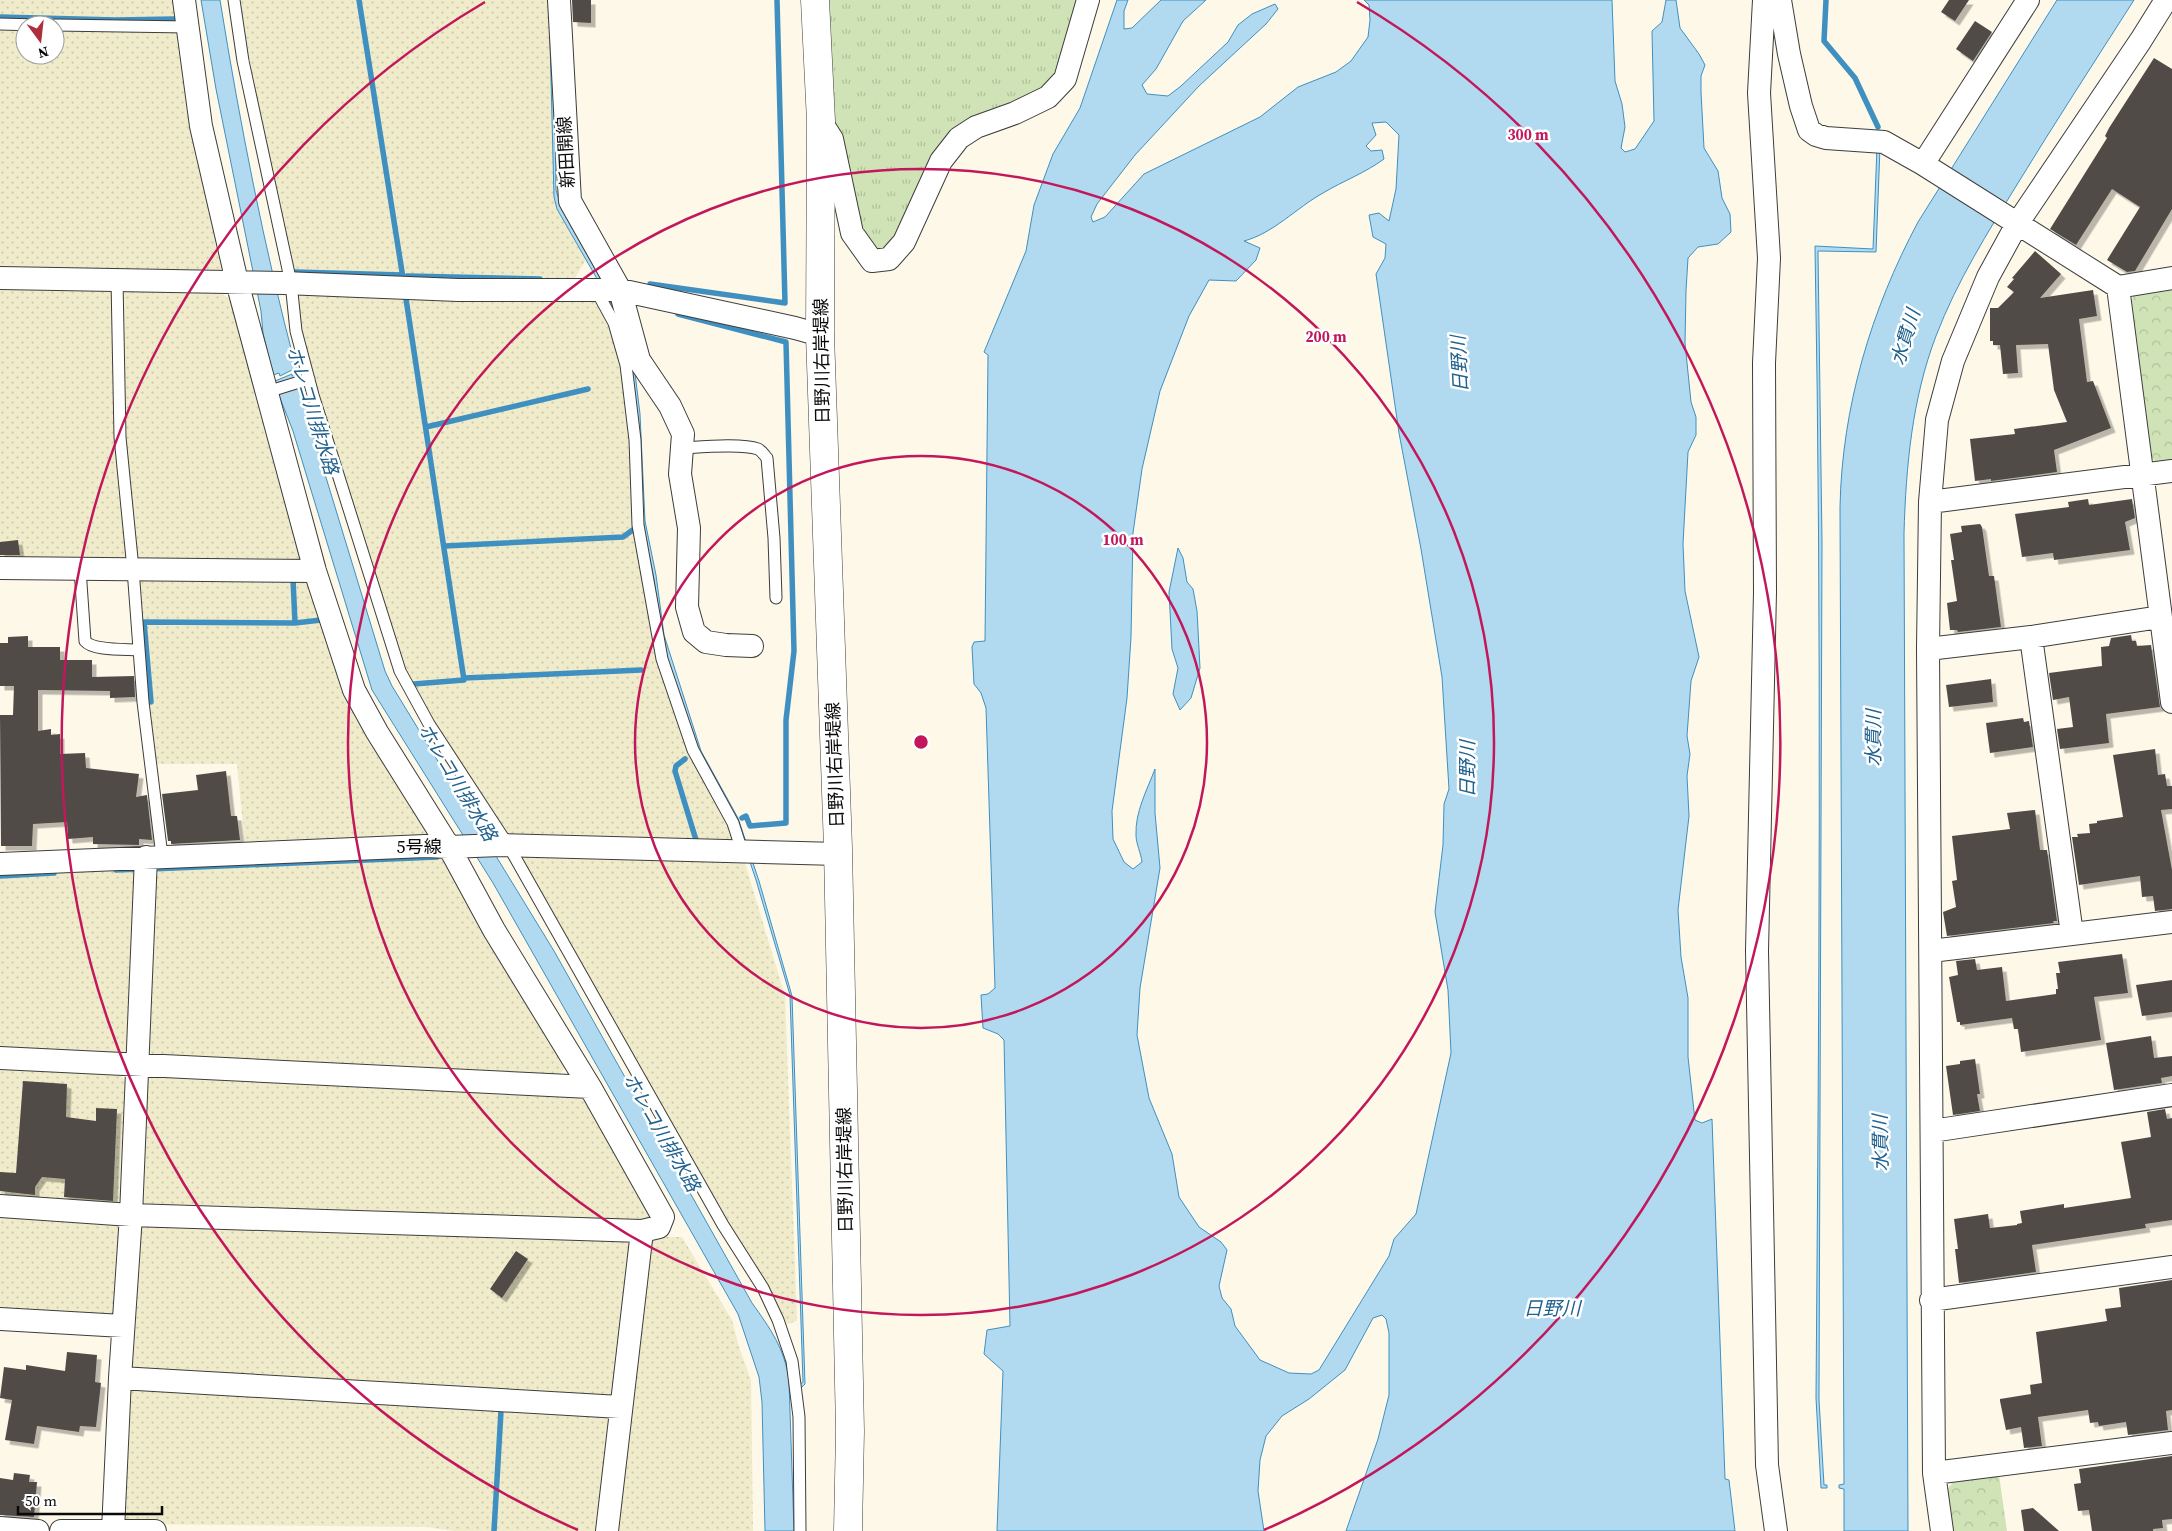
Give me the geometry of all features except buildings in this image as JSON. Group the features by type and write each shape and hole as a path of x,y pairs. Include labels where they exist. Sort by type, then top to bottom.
{"street":[{"path":"0,1206 130,1215 642,1231 659,1227 663,1217 590,1087 494,930 455,847 377,732 354,690 315,571 267,392 243,283 201,126 184,0"},
{"name":"新田開線","path":"559,0 570,202 620,290 639,360 670,406 683,434 680,474 689,528 687,607 694,632 706,642 752,646"},
{"name":"日野川右岸堤線","path":"815,0 820,121 820,335 838,854 850,1431 848,1531"},
{"path":"820,121 832,139 852,233 872,261 889,259 904,242 941,161 959,138 976,127 1015,113 1048,97 1064,79 1088,0"},
{"path":"1764,0 1759,93 1769,258 1764,363 1765,592 1757,951 1767,1465 1776,1531"},
{"path":"1780,0 1791,62 1801,106 1809,130 1826,138 1884,142 1931,169 2118,287 2172,278"},
{"path":"1931,169 2028,0"},
{"path":"1942,1531 1934,1473 1931,1300 1932,1131 1928,649 1930,502 1938,420 1952,361 2014,222 2141,40 2166,0"},
{"path":"0,278 288,283 458,290 620,290 820,335"},
{"path":"2118,287 2172,702"},
{"path":"1930,502 2172,471"},
{"path":"0,568 315,571"},
{"path":"1928,649 2160,617"},
{"path":"2031,636 2072,934"},
{"name":"5号線","path":"0,864 154,856 504,845 838,854"},
{"path":"113,1531 138,1064 154,856"},
{"path":"1931,951 2172,922"},
{"path":"0,1058 590,1087"},
{"path":"1932,1131 2172,1095"},
{"path":"607,1531 642,1231"},
{"path":"1931,1300 2172,1267"},
{"path":"0,1319 123,1326"},
{"path":"120,1378 620,1407"},
{"path":"1934,1473 2172,1443"},
{"path":"0,1528 38,1531"},
{"path":"61,1531 155,1531"}],"lane":[{"path":"234,0 243,61 296,331 309,379 400,672 429,724 504,845 723,1225 763,1288 778,1320 792,1361 799,1417 800,1531"},
{"path":"0,24 15,24"},
{"path":"65,25 188,26"},
{"path":"117,280 120,437 134,569 154,856"},
{"path":"596,290 614,323 626,365 634,440 638,525 662,658 693,750 733,823 742,851"},
{"path":"267,392 309,379"},
{"path":"682,448 730,446 754,448 760,450 767,458 775,547 776,598"},
{"path":"80,569 85,641 88,645 98,647 139,650"}],"shaded area":[{"path":"0,0 174,0 178,22 65,21 65,15 15,15 15,21 0,21"},
{"path":"240,0 553,0 558,190 561,201 589,254 573,282 294,278 252,74"},
{"path":"0,27 15,27 15,65 65,65 65,28 107,29 121,32 179,32 225,265 214,276 0,272"},
{"path":"0,287 110,289 114,299 113,398 129,564 0,562"},
{"path":"125,289 220,291 231,301 264,426 303,556 298,565 137,564 124,429 121,298"},
{"path":"297,292 597,301 604,308 621,359 659,655 735,834 732,842 509,839 423,705 407,675 384,607 301,332"},
{"path":"144,577 305,580 314,590 429,831 425,839 245,846 237,764 155,764 138,585"},
{"path":"435,855 451,865 567,1065 559,1075 156,1059 148,1049 157,874 164,866"},
{"path":"520,857 744,860 785,996 797,1321 785,1325"},
{"path":"129,867 136,876 128,1048 119,1057 0,1052 0,873"},
{"path":"0,1068 117,1072 125,1081 121,1200 110,1208 0,1201"},
{"path":"156,1074 581,1090 653,1216 651,1223 149,1210 141,1202 146,1081"},
{"path":"0,1213 119,1220 114,1315 0,1313"},
{"path":"148,1222 632,1235 615,1395 606,1401 137,1371 130,1364 139,1231"},
{"path":"653,1237 682,1237 732,1320 751,1380 753,1531 614,1531 647,1243"},
{"path":"137,1386 607,1415 610,1423 598,1531 454,1531 427,1527 127,1524 122,1518 129,1391"}],"green space":[{"path":"824,0 1082,0 1053,84 971,124 901,238 877,255 859,234 828,115"},
{"path":"2172,288 2172,463 2160,465 2149,456 2128,305 2136,293"},
{"path":"1999,1475 2007,1531 1951,1531 1945,1492 1954,1481"}],"water":[{"path":"201,0 220,0 253,185 273,277 296,368 280,376 279,373 273,375 263,333 261,311 216,89"},
{"path":"549,0 553,14 556,190 562,210 616,306 634,365 640,414 645,521 656,575 664,635 701,751 738,818 759,881 792,996 805,1384 801,1388 799,1385 803,1382 790,995 736,820 697,750 667,660 661,635 654,579 642,521 620,325 612,305 557,209 554,197"},
{"name":"日野川","path":"1117,0 1128,0 1124,11 1124,29 1132,28 1161,0 1206,0 1183,21 1156,69 1142,85 1147,94 1168,96 1228,42 1238,25 1252,14 1275,4 1278,9 1266,24 1199,86 1135,155 1097,204 1091,217 1093,222 1105,217 1144,174 1260,117 1298,87 1336,72 1351,61 1368,37 1369,5 1364,0 1612,0 1615,81 1622,104 1625,127 1621,148 1625,152 1635,149 1654,121 1652,31 1662,22 1666,0 1676,0 1680,28 1705,65 1701,76 1704,148 1718,171 1722,198 1730,214 1731,232 1718,244 1698,247 1688,258 1685,343 1691,402 1696,417 1696,435 1688,452 1683,544 1685,591 1699,657 1691,681 1687,736 1690,754 1687,776 1689,816 1678,910 1681,957 1688,998 1688,1057 1695,1120 1702,1123 1712,1119 1725,1479 1729,1480 1735,1531 1346,1531 1378,1439 1389,1395 1389,1333 1386,1319 1382,1315 1373,1318 1345,1370 1309,1399 1282,1416 1266,1436 1260,1460 1258,1491 1264,1531 997,1531 1003,1371 984,1354 987,1330 1010,1326 1004,1040 998,1034 983,1028 981,995 988,994 995,988 986,708 981,693 974,684 972,647 974,642 985,641 988,355 984,352 1026,251 1034,205 1053,154 1080,108","holes":["1386,122 1399,135 1396,189 1389,221 1379,213 1369,215 1373,237 1386,244 1385,258 1376,274 1399,433 1421,549 1442,677 1449,789 1444,804 1443,845 1435,912 1448,990 1451,1053 1416,1214 1394,1239 1389,1256 1319,1370 1311,1374 1289,1373 1260,1360 1235,1326 1231,1309 1222,1298 1219,1286 1227,1250 1221,1242 1199,1227 1179,1197 1172,1154 1149,1098 1137,1035 1140,988 1160,868 1155,813 1155,769 1137,818 1136,838 1142,862 1133,869 1124,862 1113,839 1112,811 1127,698 1131,637 1133,533 1142,469 1160,391 1189,316 1209,280 1236,281 1256,260 1260,248 1244,241 1265,232 1313,199 1384,159 1382,150 1371,151 1366,146 1376,135 1372,123"]},
{"name":"水貫川","path":"2057,0 2134,0 2032,160 1963,276 1944,316 1928,360 1921,384 1912,433 1906,483 1904,533 1908,1531 1844,1531 1844,1489 1839,1488 1839,1485 1844,1484 1840,507 1846,433 1853,396 1873,324 1901,255 1918,222"},
{"path":"1877,147 1880,147 1876,252 1818,251 1822,542 1819,1400 1824,1485 1827,1485 1827,1488 1821,1488 1816,1398 1819,678 1815,246 1873,249"},
{"path":"292,374 292,376 299,374 310,425 385,671 392,686 554,951 752,1303 771,1330 780,1349 789,1381 794,1531 765,1531 762,1402 759,1377 738,1314 493,883 372,690 293,431 275,381"},
{"path":"1178,548 1183,558 1187,582 1193,589 1197,611 1200,668 1191,698 1180,710 1173,694 1178,668 1172,649 1169,592"}],"waterway":[{"path":"359,0 403,278"},
{"path":"650,284 785,303 777,0"},
{"path":"1826,0 1824,41 1855,78 1878,127"},
{"path":"0,17 116,20 175,19"},
{"path":"295,272 402,275"},
{"path":"407,276 540,279"},
{"path":"406,299 464,680 414,684"},
{"path":"678,314 786,342 794,651 786,720 786,823 750,826 746,816 742,818"},
{"path":"426,427 588,389"},
{"path":"445,546 623,537 634,529"},
{"path":"293,579 295,623"},
{"path":"151,702 144,622 295,623 321,620"},
{"path":"464,678 641,670"},
{"path":"685,759 676,766 675,771 696,840"},
{"path":"151,869 437,857"},
{"path":"116,870 141,869"},
{"path":"0,876 54,873"},
{"path":"494,1531 501,1411"}],"water label":[{"name":"ホレコ川排水路","path":"313,410"},
{"name":"ホレコ川排水路","path":"458,782"},
{"name":"ホレコ川排水路","path":"662,1132"}]}
